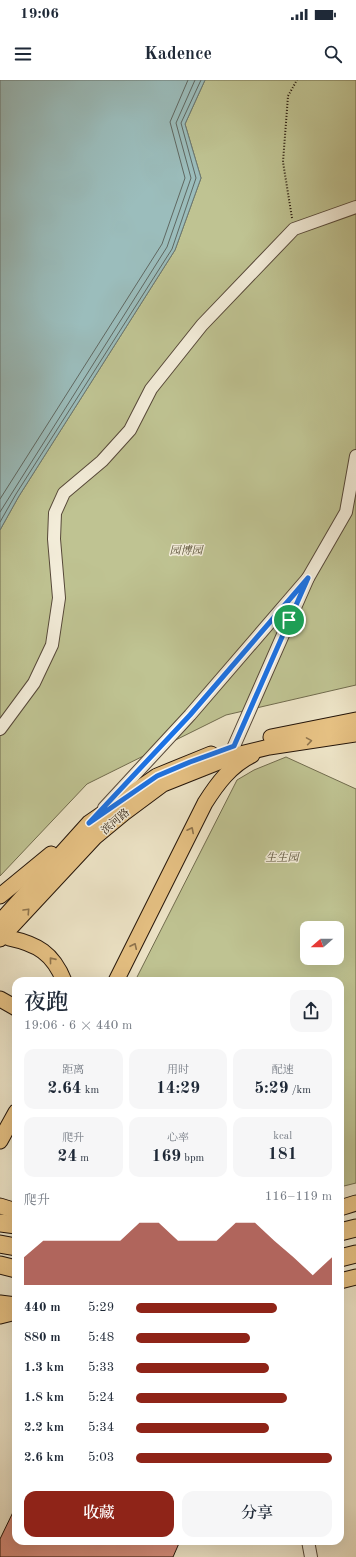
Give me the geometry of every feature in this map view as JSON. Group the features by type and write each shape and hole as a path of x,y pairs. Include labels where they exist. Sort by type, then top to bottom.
{"highway":[{"path":"0,1223 12,1224"},
{"path":"0,1244 12,1246"},
{"path":"344,1257 356,1254"},
{"path":"0,1265 12,1268"}],"main road":[{"name":"滨河路","path":"0,922 89,823 157,776 234,746 356,720"},
{"name":"滨河路","path":"4,939 95,837 163,784 236,755 269,748 356,734"},
{"path":"118,977 205,803 218,782 233,768 247,758 269,748"},
{"path":"0,896 89,823"},
{"path":"4,939 32,945 48,954 58,967 62,977"},
{"path":"0,999 12,1006"},
{"path":"0,1141 12,1119"},
{"path":"344,1207 356,1203"},
{"path":"0,1206 12,1210"},
{"path":"344,1280 356,1277"},
{"path":"0,1303 12,1304"},
{"path":"0,1316 12,1313"}],"street":[{"path":"0,729 34,683 52,645 59,598 54,539 55,513 64,493 102,461 130,430 151,389 202,325 294,229 356,207"},
{"path":"89,823 190,715 308,578 351,514 356,456"},
{"path":"234,746 308,578"},
{"path":"309,1545 312,1557"}],"path":[{"path":"294,229 283,162 288,96 297,80"}],"green space":[{"name":"园博园","path":"205,80 356,80 356,685 226,715 87,784 0,876 0,530 19,496 175,250 201,178 185,124"},
{"name":"生生园","path":"286,757 356,789 356,1183 344,1186 344,977 137,977 237,780 254,770"}],"water":[{"path":"0,80 205,80 185,124 201,178 175,250 19,496 0,530"}],"building":[{"path":"12,1514 12,1545 178,1545 173,1557 0,1557 0,1539"}],"route":[{"path":"308,578 289,620 234,746 157,776 89,823 190,715 308,578"}]}
